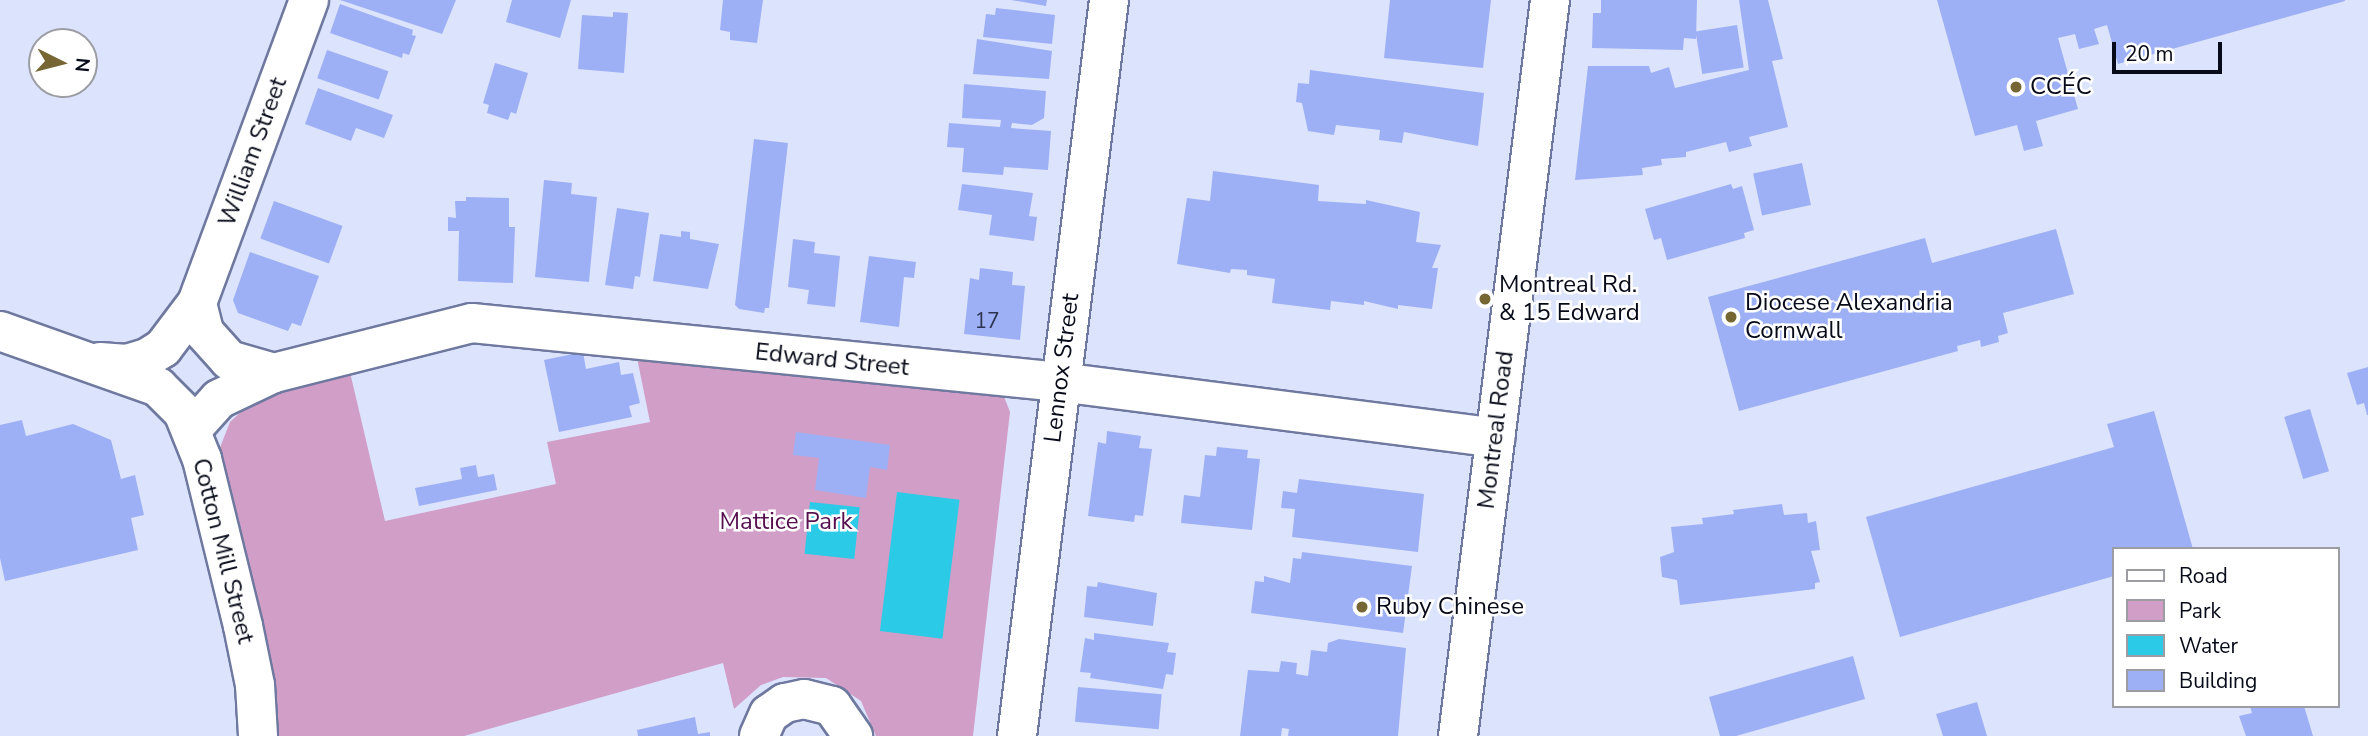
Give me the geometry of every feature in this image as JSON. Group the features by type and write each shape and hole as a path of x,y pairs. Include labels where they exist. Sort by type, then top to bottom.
{"street":[{"name":"William Street","path":"87,360 127,364 147,358 163,348 197,303 309,0"},
{"name":"Lennox Street","path":"1017,736 1109,0"},
{"name":"Montreal Road","path":"1458,736 1550,0"},
{"path":"197,303 204,332 229,360 274,373"},
{"name":"Edward Street","path":"192,429 219,399 274,373 471,323 1060,382 1495,438"},
{"path":"0,331 87,360"},
{"name":"Cotton Mill Street","path":"87,360 151,384 183,412 192,429 243,626 255,685 258,736"},
{"path":"759,736 769,714 785,703 804,699 824,701 841,713 853,736"}],"green space":[{"name":"Mattice Park","path":"635,348 1003,394 1010,412 973,736 876,736 861,701 826,678 783,677 761,685 734,709 723,663 464,736 269,736 219,450 230,422 256,398 349,368 385,521 556,484 547,442 650,422"}],"water":[{"path":"897,492 960,500 942,639 880,631"},
{"path":"810,502 860,507 854,559 805,554"}],"building":[{"path":"340,0 456,0 442,34"},
{"path":"512,0 571,0 560,38 506,22"},
{"path":"723,0 763,0 757,43 730,40 730,32 720,30"},
{"path":"1011,0 1047,0 1046,6"},
{"path":"1390,0 1491,0 1483,68 1384,58"},
{"path":"1601,0 1697,0 1696,39 1684,38 1683,50 1592,48 1593,13 1601,13"},
{"path":"1739,0 1768,0 1783,59 1772,61 1788,127 1749,137 1752,146 1729,152 1726,142 1686,152 1686,157 1661,159 1662,165 1642,168 1643,175 1575,180 1588,66 1649,66 1651,73 1669,67 1675,88 1749,70"},
{"name":"CCÉC","path":"1937,0 2345,1 2118,64 2107,25 2094,29 2099,44 2079,49 2075,34 2058,38 2078,109 2036,121 2043,146 2024,151 2017,125 1975,136"},
{"path":"340,4 413,30 412,35 416,36 409,55 403,53 402,58 330,33"},
{"path":"996,8 1055,15 1052,44 983,37 986,14 995,15"},
{"path":"613,12 628,13 624,73 578,69 582,15 613,17"},
{"path":"1737,25 1744,67 1702,74 1696,32"},
{"path":"977,39 1052,51 1049,79 973,74"},
{"path":"327,50 388,71 379,100 317,78"},
{"path":"495,63 528,73 516,114 511,112 508,120 487,113 489,105 483,103"},
{"path":"1310,70 1484,93 1478,146 1404,132 1402,143 1379,140 1380,130 1336,125 1334,135 1308,131 1302,103 1296,102 1298,83 1309,84"},
{"path":"964,84 1046,91 1044,118 1032,125 1012,123 1011,128 1051,131 1048,170 1004,167 1003,175 962,172 964,148 947,147 949,123 1000,127 1001,120 962,118"},
{"path":"318,88 393,115 384,138 356,128 351,141 305,124"},
{"path":"754,139 788,143 769,308 765,308 764,313 739,309 735,305"},
{"path":"1802,163 1811,205 1762,215 1753,173"},
{"path":"1213,171 1319,185 1318,201 1366,204 1366,200 1420,212 1416,242 1441,245 1432,268 1438,268 1432,309 1398,305 1398,309 1364,301 1364,305 1331,301 1330,310 1272,303 1275,279 1247,275 1247,270 1231,269 1230,273 1177,264 1187,198 1210,201"},
{"path":"544,180 572,183 571,194 597,197 589,282 535,277"},
{"path":"962,184 1033,193 1029,216 1037,217 1034,241 989,235 992,215 958,210"},
{"path":"1731,184 1733,189 1742,186 1754,230 1744,233 1745,238 1667,260 1661,238 1654,240 1645,209"},
{"path":"466,197 509,198 509,227 515,227 513,283 458,281 459,231 448,231 448,217 456,218 455,201 466,201"},
{"path":"274,201 343,226 329,264 260,239"},
{"path":"617,208 649,213 640,277 635,276 633,289 605,285"},
{"path":"2056,229 2074,294 2003,313 2008,333 1998,336 1999,342 1981,347 1980,340 1957,346 1958,351 1739,411 1708,297 1925,238 1932,263"},
{"path":"681,231 690,232 690,239 719,244 708,289 653,281 660,234 681,237"},
{"path":"793,239 815,242 814,253 840,256 835,307 807,304 809,290 788,287"},
{"path":"250,252 319,276 301,326 292,323 288,331 238,313 233,300"},
{"path":"869,256 916,262 914,278 904,277 899,327 860,322"},
{"path":"980,268 1013,272 1012,285 1025,286 1020,340 964,334 970,278 979,280"},
{"path":"583,352 586,369 619,362 621,375 633,373 640,403 629,406 632,417 559,432 544,360"},
{"path":"2368,367 2367,415 2364,403 2357,405 2347,373"},
{"path":"2310,409 2329,471 2303,479 2284,417"},
{"path":"2154,411 2192,547 2112,547 2112,577 1900,637 1866,517 2114,447 2107,424"},
{"path":"22,420 26,436 73,424 111,440 121,479 135,475 144,515 131,518 138,550 5,581 0,558 0,425"},
{"path":"1107,431 1141,436 1139,448 1152,449 1143,516 1135,515 1134,522 1088,516 1098,442 1106,444"},
{"path":"796,432 890,445 887,470 870,467 866,498 815,490 819,458 793,455"},
{"path":"1217,447 1248,450 1247,458 1260,459 1252,530 1181,523 1184,495 1200,497 1205,455 1216,456"},
{"path":"476,465 478,477 494,474 497,490 419,506 415,488 462,479 460,468"},
{"path":"1299,479 1424,494 1418,552 1292,537 1295,509 1281,508 1283,491 1297,493"},
{"path":"1782,504 1784,515 1807,513 1808,523 1816,521 1820,550 1811,551 1820,582 1815,583 1815,589 1680,605 1677,580 1662,577 1660,557 1674,552 1671,527 1703,524 1702,518 1734,514 1733,510"},
{"path":"1302,552 1412,566 1403,633 1251,613 1255,581 1264,582 1264,576 1290,583 1293,558 1301,559"},
{"path":"1098,582 1157,593 1153,626 1084,617 1087,586 1097,587"},
{"path":"1094,633 1169,643 1167,652 1176,653 1173,675 1166,674 1163,689 1090,678 1091,673 1080,672 1085,638 1094,640"},
{"path":"1339,639 1406,648 1398,736 1288,736 1289,729 1282,728 1281,736 1240,736 1248,670 1279,672 1281,661 1297,663 1296,674 1308,676 1311,650 1327,652 1328,643"},
{"path":"1853,656 1865,699 1736,736 1720,736 1709,697"},
{"path":"1078,687 1162,694 1159,729 1075,722"},
{"path":"1977,702 1987,736 1943,736 1936,714"},
{"path":"2251,708 2305,708 2313,736 2246,736 2239,716 2252,713"},
{"path":"695,717 698,734 710,732 710,736 638,736 637,730"}],"place":[{"name":"CCÉC","path":"2016,87"},
{"name":"Montreal Rd. & 15 Edward","path":"1485,299"},
{"name":"Diocese Alexandria Cornwall","path":"1731,317"},
{"name":"Ruby Chinese","path":"1362,607"}]}
